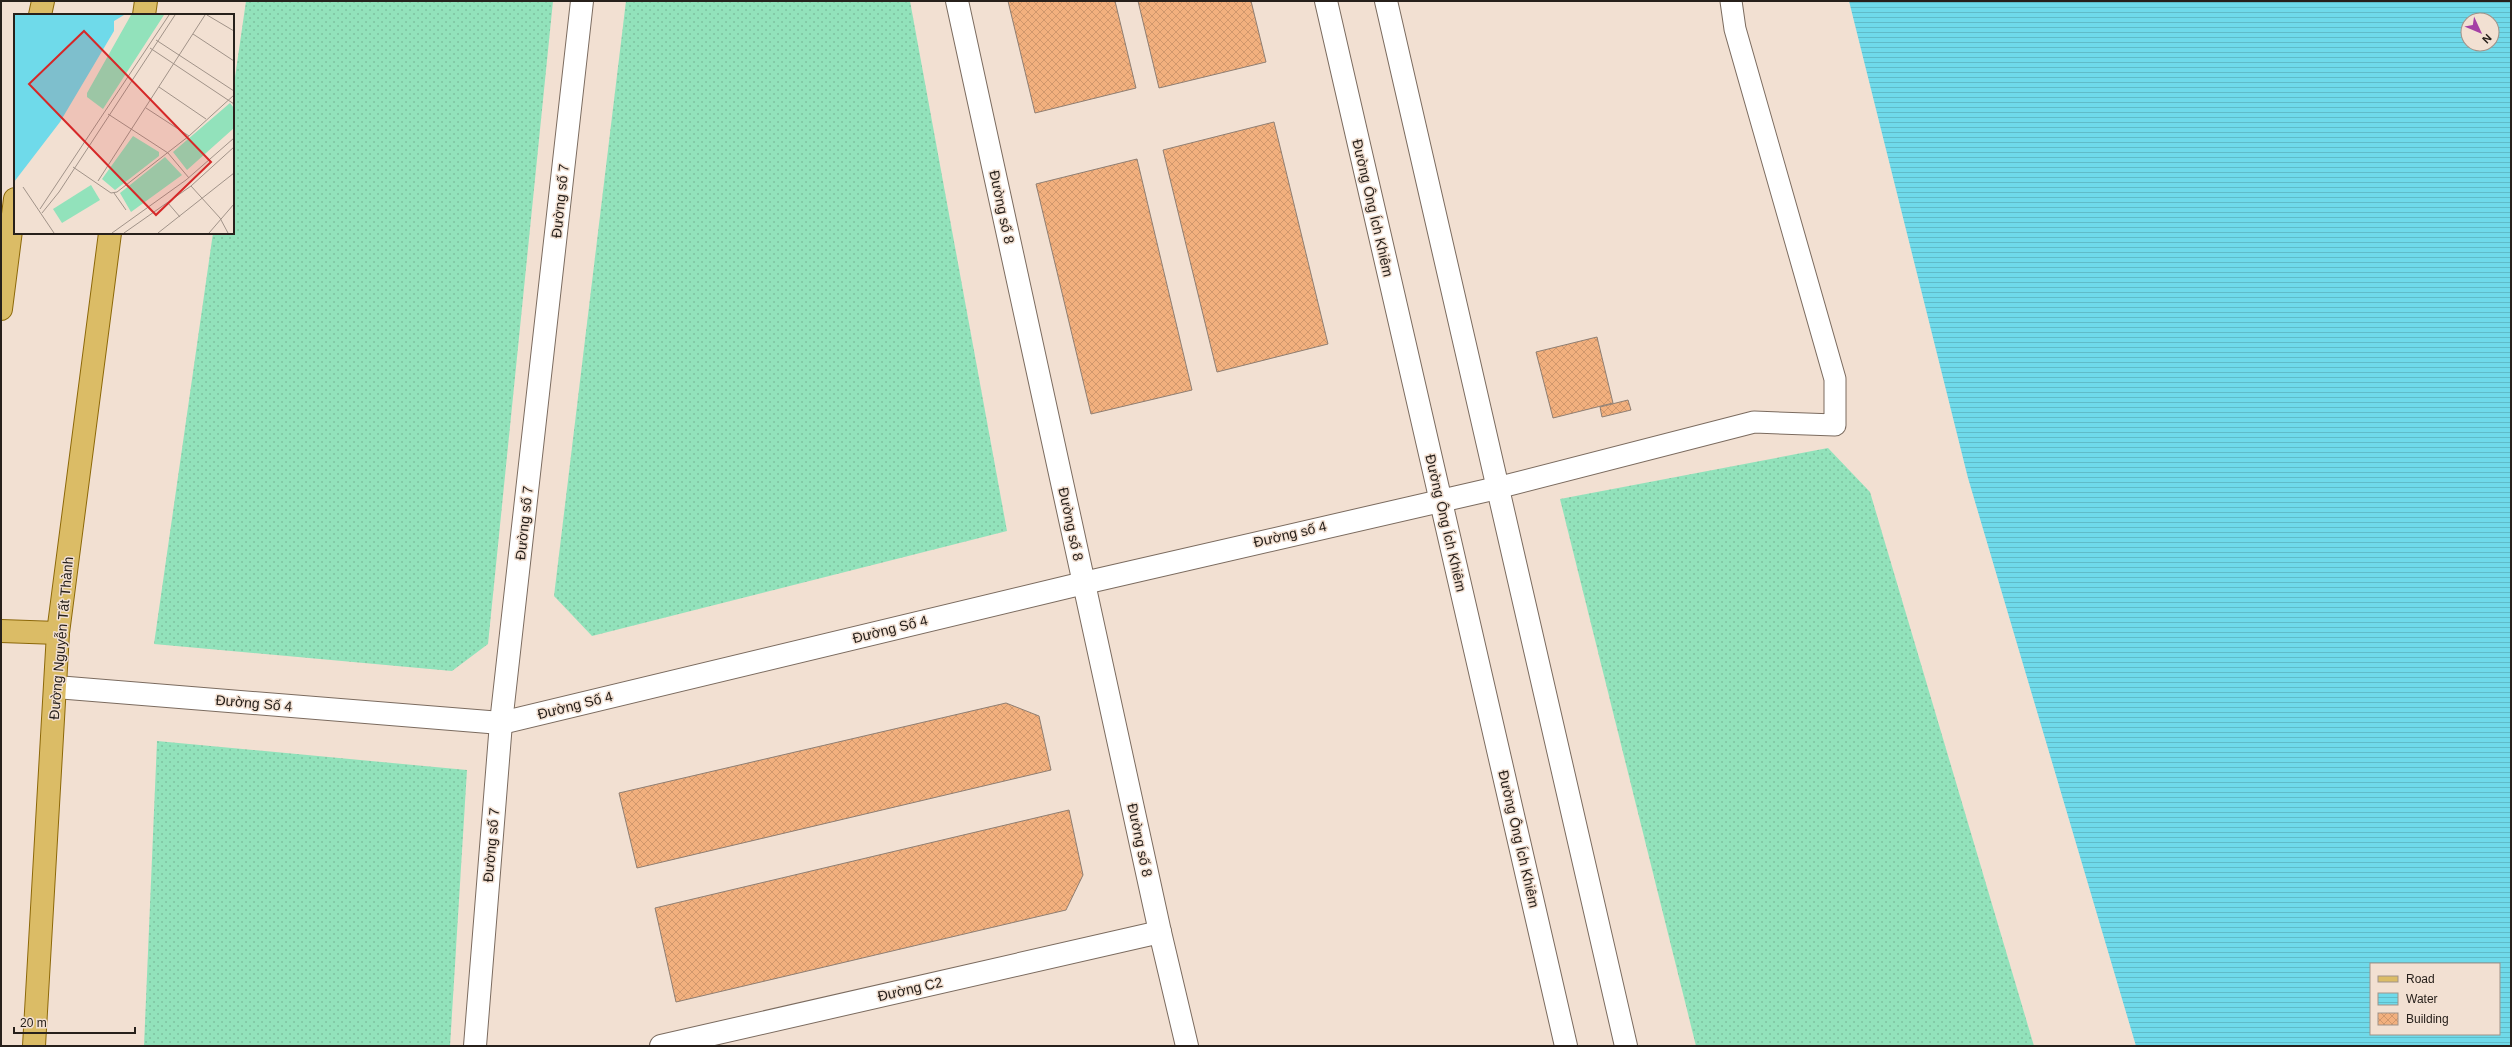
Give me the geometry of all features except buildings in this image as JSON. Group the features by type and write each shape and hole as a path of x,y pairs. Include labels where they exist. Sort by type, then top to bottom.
{"main road":[{"path":"40,14 43,1"},
{"path":"144,14 146,1"},
{"path":"1,309 5,244 14,204"},
{"name":"Đường Nguyễn Tất Thành","path":"34,1046 58,633 110,234"},
{"path":"1,631 58,633"}],"street":[{"name":"Đường số 7","path":"475,1046 501,723 582,1"},
{"name":"Đường số 8","path":"957,1 1160,932 1187,1046"},
{"name":"Đường Ông Ích Khiêm","path":"1326,1 1566,1046"},
{"path":"1386,1 1626,1046"},
{"name":"Đường số 4","path":"1084,583 1440,499 1497,488"},
{"name":"Đường Số 4","path":"56,687 501,723 1084,583"},
{"name":"Đường C2","path":"661,1046 1160,932"}],"lane":[{"path":"1497,488 1754,422 1835,425 1835,379 1735,29 1732,1"}],"green space":[{"path":"246,1 553,1 488,644 452,671 154,644 213,234 234,234 234,84"},
{"path":"626,1 910,1 1007,531 592,636 554,596"},
{"path":"1828,448 1870,492 2034,1046 1696,1046 1560,499"},
{"path":"157,741 467,770 450,1046 144,1046"}],"water":[{"path":"1849,1 2511,1 2511,1046 2136,1046 1968,478"}]}
